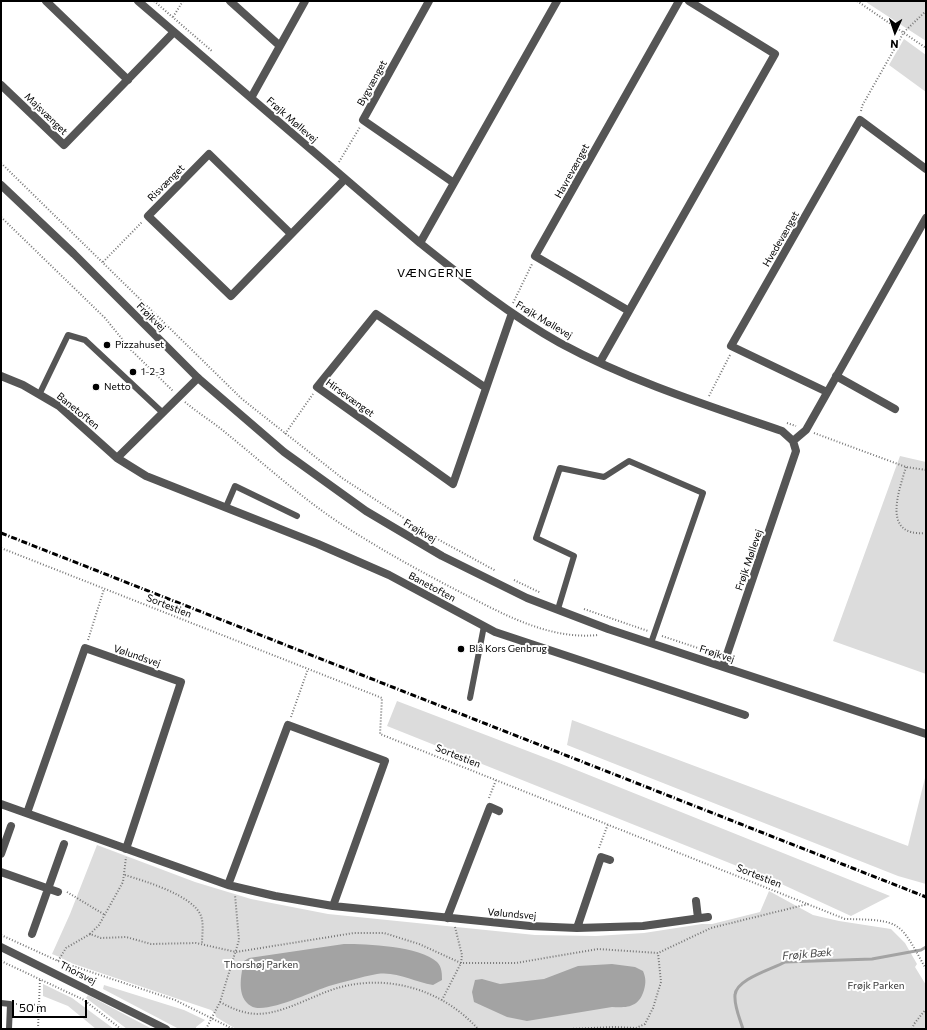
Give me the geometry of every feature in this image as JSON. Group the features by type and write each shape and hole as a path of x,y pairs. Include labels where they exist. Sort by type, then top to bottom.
{"street":[{"path":"46,1 128,80"},
{"name":"Frøjk Møllevej","path":"138,1 420,243 464,278 512,313 560,342 650,385 782,432 793,441 796,451 727,658 723,666"},
{"path":"230,1 280,46"},
{"path":"251,98 306,1"},
{"name":"Bygvænget","path":"429,1 363,120 454,183"},
{"path":"420,243 557,1"},
{"name":"Havrevænget","path":"535,256 679,1"},
{"path":"600,362 775,54 689,1"},
{"name":"Majsvænget","path":"1,85 64,145 174,32"},
{"path":"860,120 926,169"},
{"name":"Hvedevænget","path":"732,346 860,120"},
{"name":"Risvænget","path":"291,234 209,154 148,216 231,296 345,179"},
{"name":"Frøjkvej","path":"1,185 74,254 198,378 284,452 366,511 442,556 527,598 651,643 926,734"},
{"path":"793,441 806,430 926,218"},
{"path":"535,256 629,311"},
{"name":"Hirsevænget","path":"486,388 376,314 317,387 453,484 512,313"},
{"path":"732,346 827,392"},
{"name":"Banetoften","path":"1,376 59,406 117,458 146,476 318,544 389,575 495,632 745,715"},
{"path":"836,376 895,409"},
{"path":"117,458 198,378"},
{"path":"27,813 85,648"},
{"name":"Vølundsvej","path":"85,648 181,682 126,849"},
{"path":"231,885 288,725 385,762 333,906"},
{"name":"Vølundsvej","path":"1,804 231,885 275,896 333,906 530,926 577,928 643,926 708,917"},
{"path":"447,918 490,807 499,810"},
{"path":"1,854 11,826"},
{"path":"32,934 64,844"},
{"path":"577,928 601,857 610,860"},
{"path":"1,872 58,892"},
{"path":"696,902 698,918"},
{"name":"Thorsvej","path":"1,947 166,1029"}],"lane":[{"path":"39,395 68,335 85,340 163,413"},
{"path":"558,610 574,556 536,538 560,468 604,477 629,461 703,493 656,634 651,643"},
{"path":"226,507 236,486 296,516"},
{"path":"470,698 484,626"},
{"path":"1,1003 10,1004 10,1029"}],"path":[{"path":"154,1 214,53"},
{"path":"172,17 183,1"},
{"path":"857,1 926,48"},
{"path":"860,120 862,106 904,32 926,11"},
{"path":"339,162 363,120"},
{"path":"333,157 345,167"},
{"path":"1,163 242,399 342,478 385,506 502,575"},
{"path":"103,262 148,216"},
{"path":"512,313 513,304 535,256"},
{"path":"507,299 513,304"},
{"path":"709,396 731,354 732,346"},
{"path":"285,434 317,387"},
{"path":"702,394 716,398"},
{"path":"784,422 906,467 926,470"},
{"path":"906,467 896,499 898,522 906,530 926,533"},
{"name":"Sortestien","path":"1,548 382,698 380,734 845,919 880,920 897,925 911,941 926,969"},
{"path":"510,578 543,594"},
{"path":"85,648 104,588"},
{"path":"583,609 727,658"},
{"path":"288,725 308,669"},
{"path":"490,807 489,800 496,780"},
{"path":"601,857 599,850 608,824"},
{"path":"58,961 66,948 90,934 99,925 123,882 125,875 126,849"},
{"path":"125,875 156,885 184,899 196,908 200,915 202,924 202,944"},
{"path":"206,1029 220,1002 239,940 231,885"},
{"path":"58,892 64,891 105,915"},
{"path":"90,934 101,938 126,937 150,944 202,944 236,952 354,933 384,933 419,944 461,963 516,963 598,949 658,953 711,928 809,904"},
{"path":"442,1000 461,963 462,955 455,928 447,918"},
{"path":"1,935 58,961 175,1000 212,1017 233,1029"},
{"path":"570,1029 614,1027 636,1028 644,1024 653,1008 661,982 658,953"},
{"path":"1,961 84,1000 121,1029"},
{"path":"38,1029 40,979"},
{"path":"220,1002 235,1010 250,1014 268,1013 341,987 378,981 409,985 442,1000 465,1014 478,1029"},
{"path":"10,1004 39,1005"},
{"path":"912,1029 914,1024 926,1009"}],"green space":[{"path":"865,1 926,1 926,41 869,4"},
{"path":"904,39 926,55 926,92 889,65"},
{"path":"900,456 926,462 926,674 833,641"},
{"path":"397,701 559,763 890,896 851,916 777,882 387,726"},
{"path":"572,720 908,846 926,774 926,884 898,876 567,745"},
{"name":"Thorshøj Parken","path":"97,845 195,882 251,899 328,914 535,935 596,936 644,933 702,924 712,924 760,912 769,891 813,915 839,921 891,929 905,943 917,964 915,967 926,985 926,1029 236,1029 216,1017 215,1013 211,1010 62,960 62,958 52,954 70,914"},
{"path":"43,984 72,998 114,1029 96,1029 68,1006 43,996"},
{"path":"104,985 184,1010 205,1020 196,1027 196,1029 179,1029 103,989"},
{"path":"88,995 152,1029 127,1029 86,998"}],"shaded area":[{"path":"344,944 393,947 419,952 439,964 442,973 442,980 433,985 398,975 384,973 377,974 329,986 278,1005 258,1008 251,1006 243,997 241,991 242,973 244,961 249,958"},
{"path":"612,964 635,967 643,971 645,976 645,985 642,996 636,1003 628,1007 612,1007 527,1021 507,1017 474,1002 472,992 475,980 482,979 500,984 544,979 578,966"}],"waterway":[{"name":"Frøjk Bæk","path":"743,1029 735,1004 737,989 748,979 764,971 785,962 872,959 921,950 926,947"}],"railway":[{"path":"1,533 926,897"}],"place":[{"name":"Pizzahuset","path":"107,345"},
{"name":"1-2-3","path":"133,372"},
{"name":"Netto","path":"96,387"},
{"name":"Blå Kors Genbrug","path":"461,649"}],"district":[{"name":"VÆNGERNE","path":"435,273"}],"park label":[{"name":"Frøjk Parken","path":"876,986"}]}
